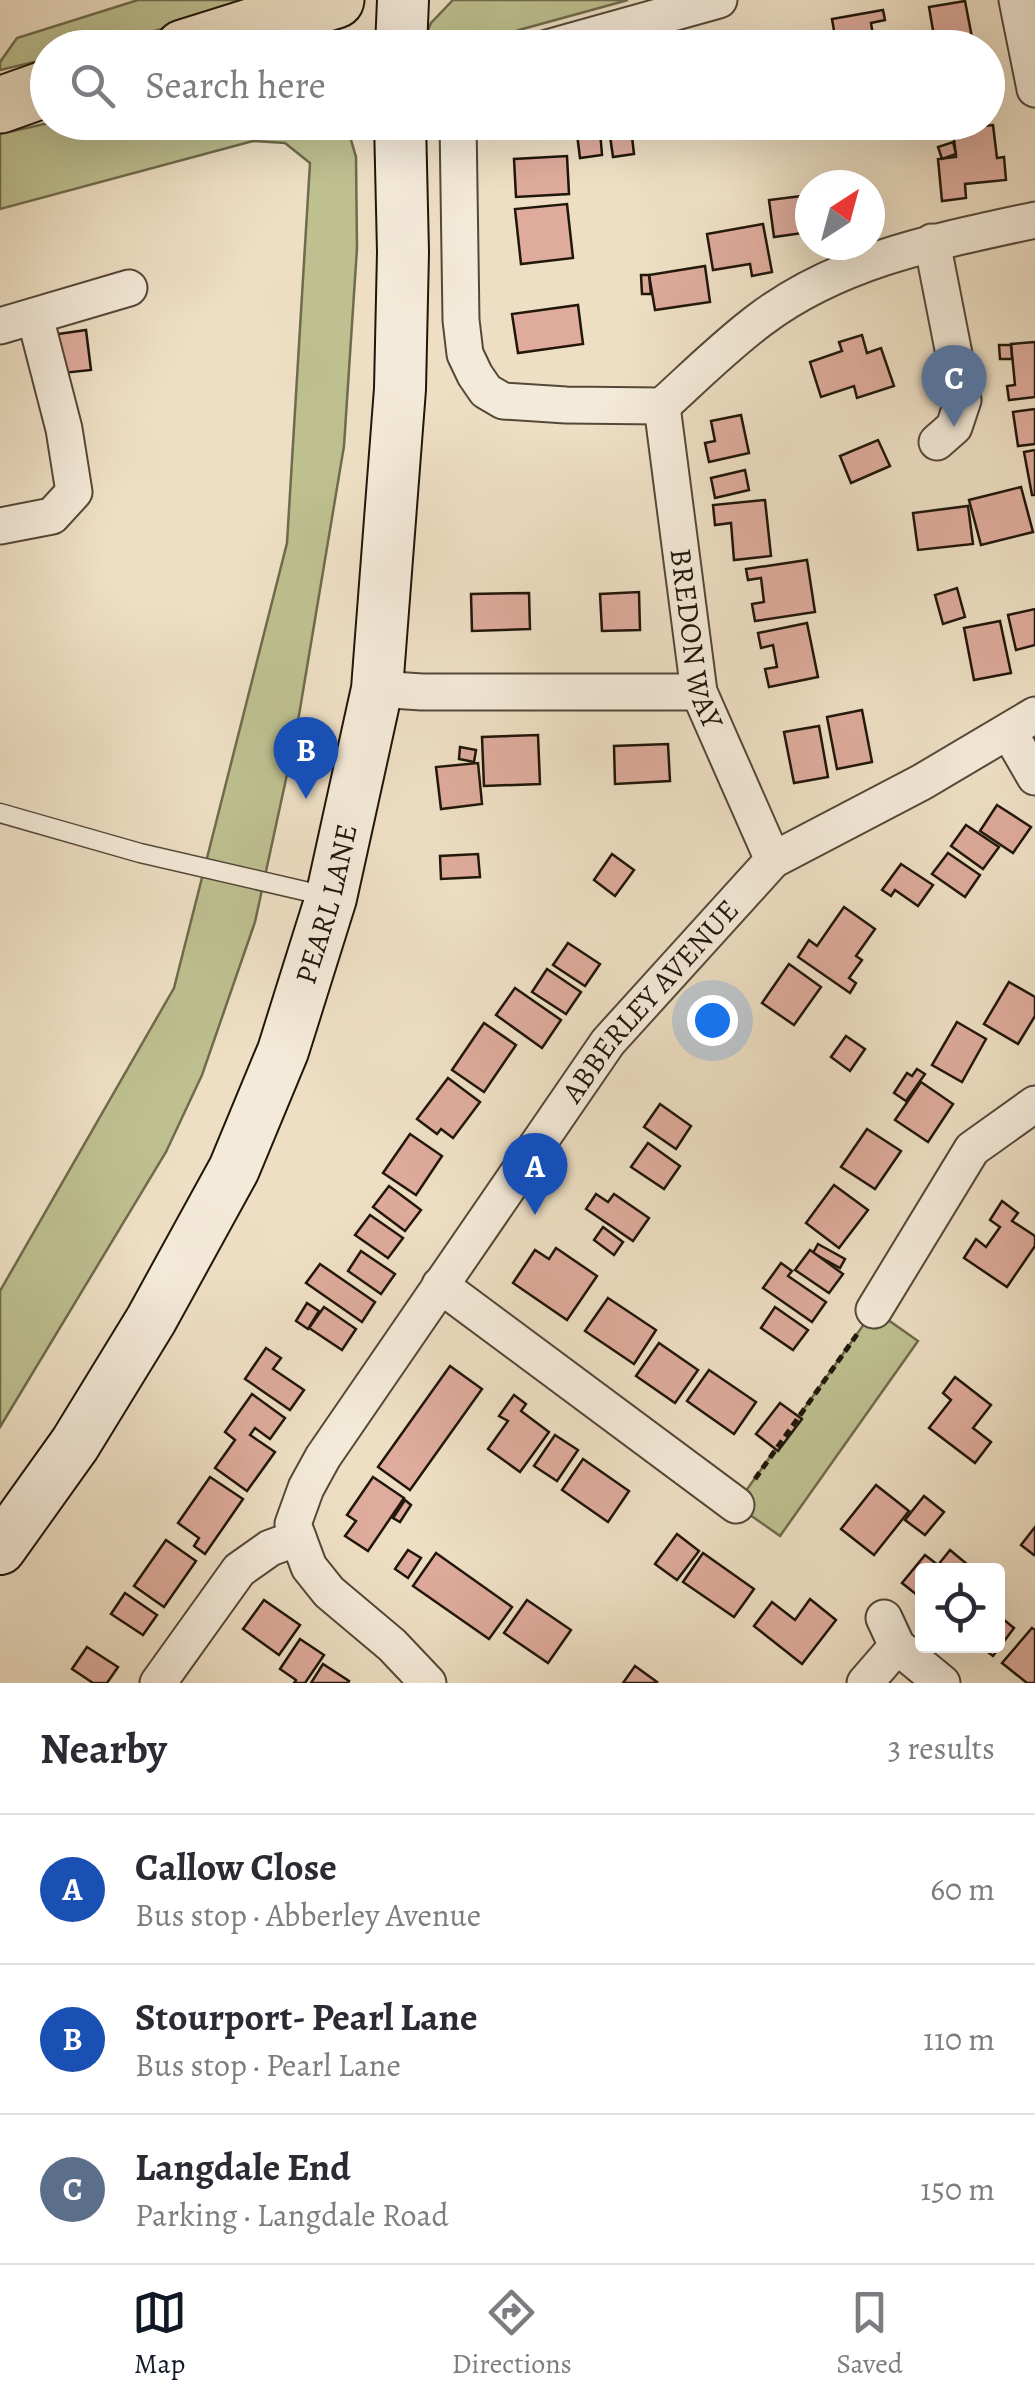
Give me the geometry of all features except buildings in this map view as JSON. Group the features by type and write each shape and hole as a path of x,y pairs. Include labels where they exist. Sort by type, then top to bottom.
{"main road":[{"path":"240,30 336,0"},
{"path":"401,30 403,0"},
{"path":"0,105 30,94"},
{"name":"PEARL LANE","path":"0,1549 76,1444 151,1320 234,1168 283,1051 331,898 377,689 400,388 400,140"}],"street":[{"path":"612,30 719,0"},
{"path":"1017,0 1035,89"},
{"path":"458,140 466,354 486,391 503,400 662,406 761,318 831,276 932,242 1035,220"},
{"path":"932,242 963,400 954,426 937,442"},
{"path":"0,326 129,288"},
{"path":"0,526 52,516 74,492 64,428 35,316"},
{"name":"BREDON WAY","path":"662,406 699,692 773,860"},
{"path":"377,689 699,692"},
{"path":"1022,723 1035,777"},
{"name":"ABBERLEY AVENUE","path":"298,1538 294,1524 306,1488 323,1457 608,1042 773,860 922,782 1022,723"},
{"path":"874,1310 972,1150 1035,1104"},
{"path":"440,1285 736,1505"},
{"path":"158,1683 238,1570 270,1548 298,1538 308,1567 329,1592 392,1644 428,1683"},
{"path":"865,1683 890,1632 942,1683"}],"lane":[{"path":"0,813 331,898"}],"path":[{"path":"736,1505 874,1310"}],"green space":[{"path":"138,0 252,0 157,30 42,30"},
{"path":"453,0 628,0 519,30 428,30"},
{"path":"30,34 30,63 0,70 0,62 17,38"},
{"path":"30,127 30,140 351,140 356,157 357,248 344,446 296,733 255,922 202,1075 166,1152 0,1427 0,1291 174,988 287,543 310,163 285,143 253,141 0,209 0,134"},
{"path":"874,1310 918,1341 780,1536 736,1505"}],"place":[{"name":"Langdale End","path":"954,427"},
{"name":"Stourport- Pearl Lane","path":"306,799"},
{"name":"Callow Close","path":"535,1215"}]}
